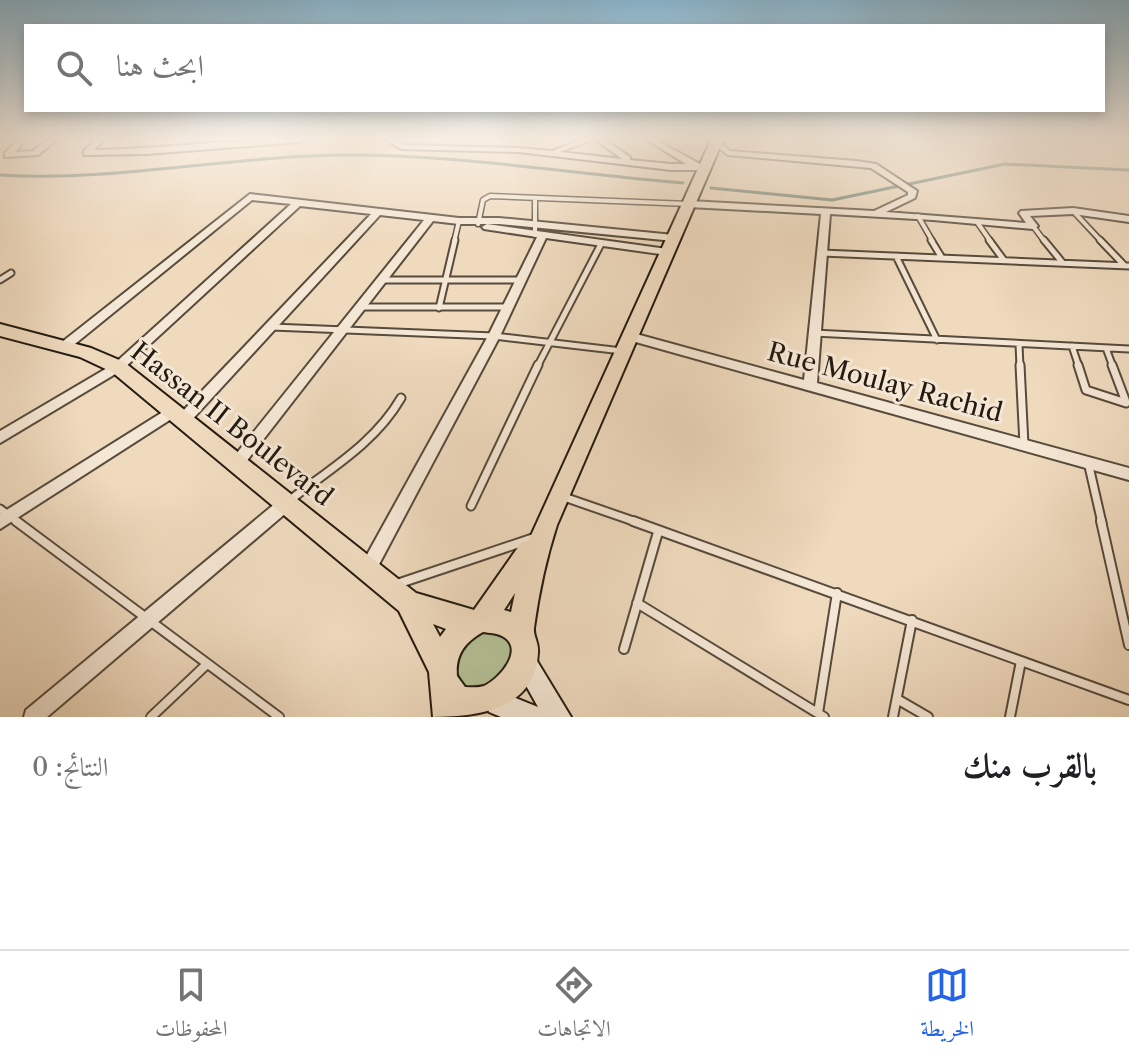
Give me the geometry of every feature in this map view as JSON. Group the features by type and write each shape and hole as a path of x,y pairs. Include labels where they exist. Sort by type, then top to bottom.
{"main road":[{"path":"447,717 448,696 444,676 451,640 478,621 542,531 689,204 698,173"},
{"name":"Hassan II Boulevard","path":"0,330 66,345 118,367 400,594"},
{"path":"520,637 531,569 542,531"},
{"path":"400,594 478,621 504,623 520,637 525,648 526,664 517,687 490,709 463,703 452,694 400,594"}],"street":[{"path":"873,214 905,202 912,196 913,191 884,173"},
{"path":"66,345 250,197 476,223 601,244 671,245"},
{"path":"0,438 118,367 299,202"},
{"path":"689,204 918,216 1033,226"},
{"path":"810,386 826,211"},
{"path":"1033,226 1024,213 1073,211 1129,219"},
{"path":"3,516 179,414 272,327 377,213"},
{"path":"237,463 430,219"},
{"path":"537,232 671,245"},
{"path":"369,567 494,336 522,280 537,232"},
{"name":"Rue Moulay Rachid","path":"626,344 810,386 1129,474"},
{"path":"33,717 288,502"},
{"path":"526,664 558,717"},
{"path":"490,709 531,717"}],"lane":[{"path":"476,223 486,197 689,204"},
{"path":"535,198 537,232"},
{"path":"1073,211 1126,266"},
{"path":"918,216 942,258"},
{"path":"439,308 459,221"},
{"path":"977,222 1003,259"},
{"path":"1033,226 1062,262"},
{"path":"471,506 549,342 601,244"},
{"path":"822,253 1126,266"},
{"path":"896,256 937,340"},
{"path":"0,280 11,273"},
{"path":"382,280 522,280"},
{"path":"360,307 507,307"},
{"path":"272,327 626,344"},
{"path":"814,333 1129,349"},
{"path":"1019,344 1024,445"},
{"path":"1072,346 1086,390 1100,397 1128,403"},
{"path":"1106,348 1128,403"},
{"path":"288,502 373,434 391,416 401,398"},
{"path":"1088,462 1129,642"},
{"path":"559,496 1129,700"},
{"path":"3,516 279,717"},
{"path":"400,594 542,531"},
{"path":"624,649 658,532"},
{"path":"637,603 821,715 837,593"},
{"path":"893,717 912,620"},
{"path":"1010,717 1021,661"},
{"path":"151,717 206,665"},
{"path":"897,699 928,717"}],"green space":[{"path":"484,631 504,636 512,646 508,680 471,691 456,670 456,657 464,643"}],"waterway":[{"path":"0,175 109,173"},
{"path":"592,173 683,183"},
{"path":"711,188 832,200 960,173"}]}
